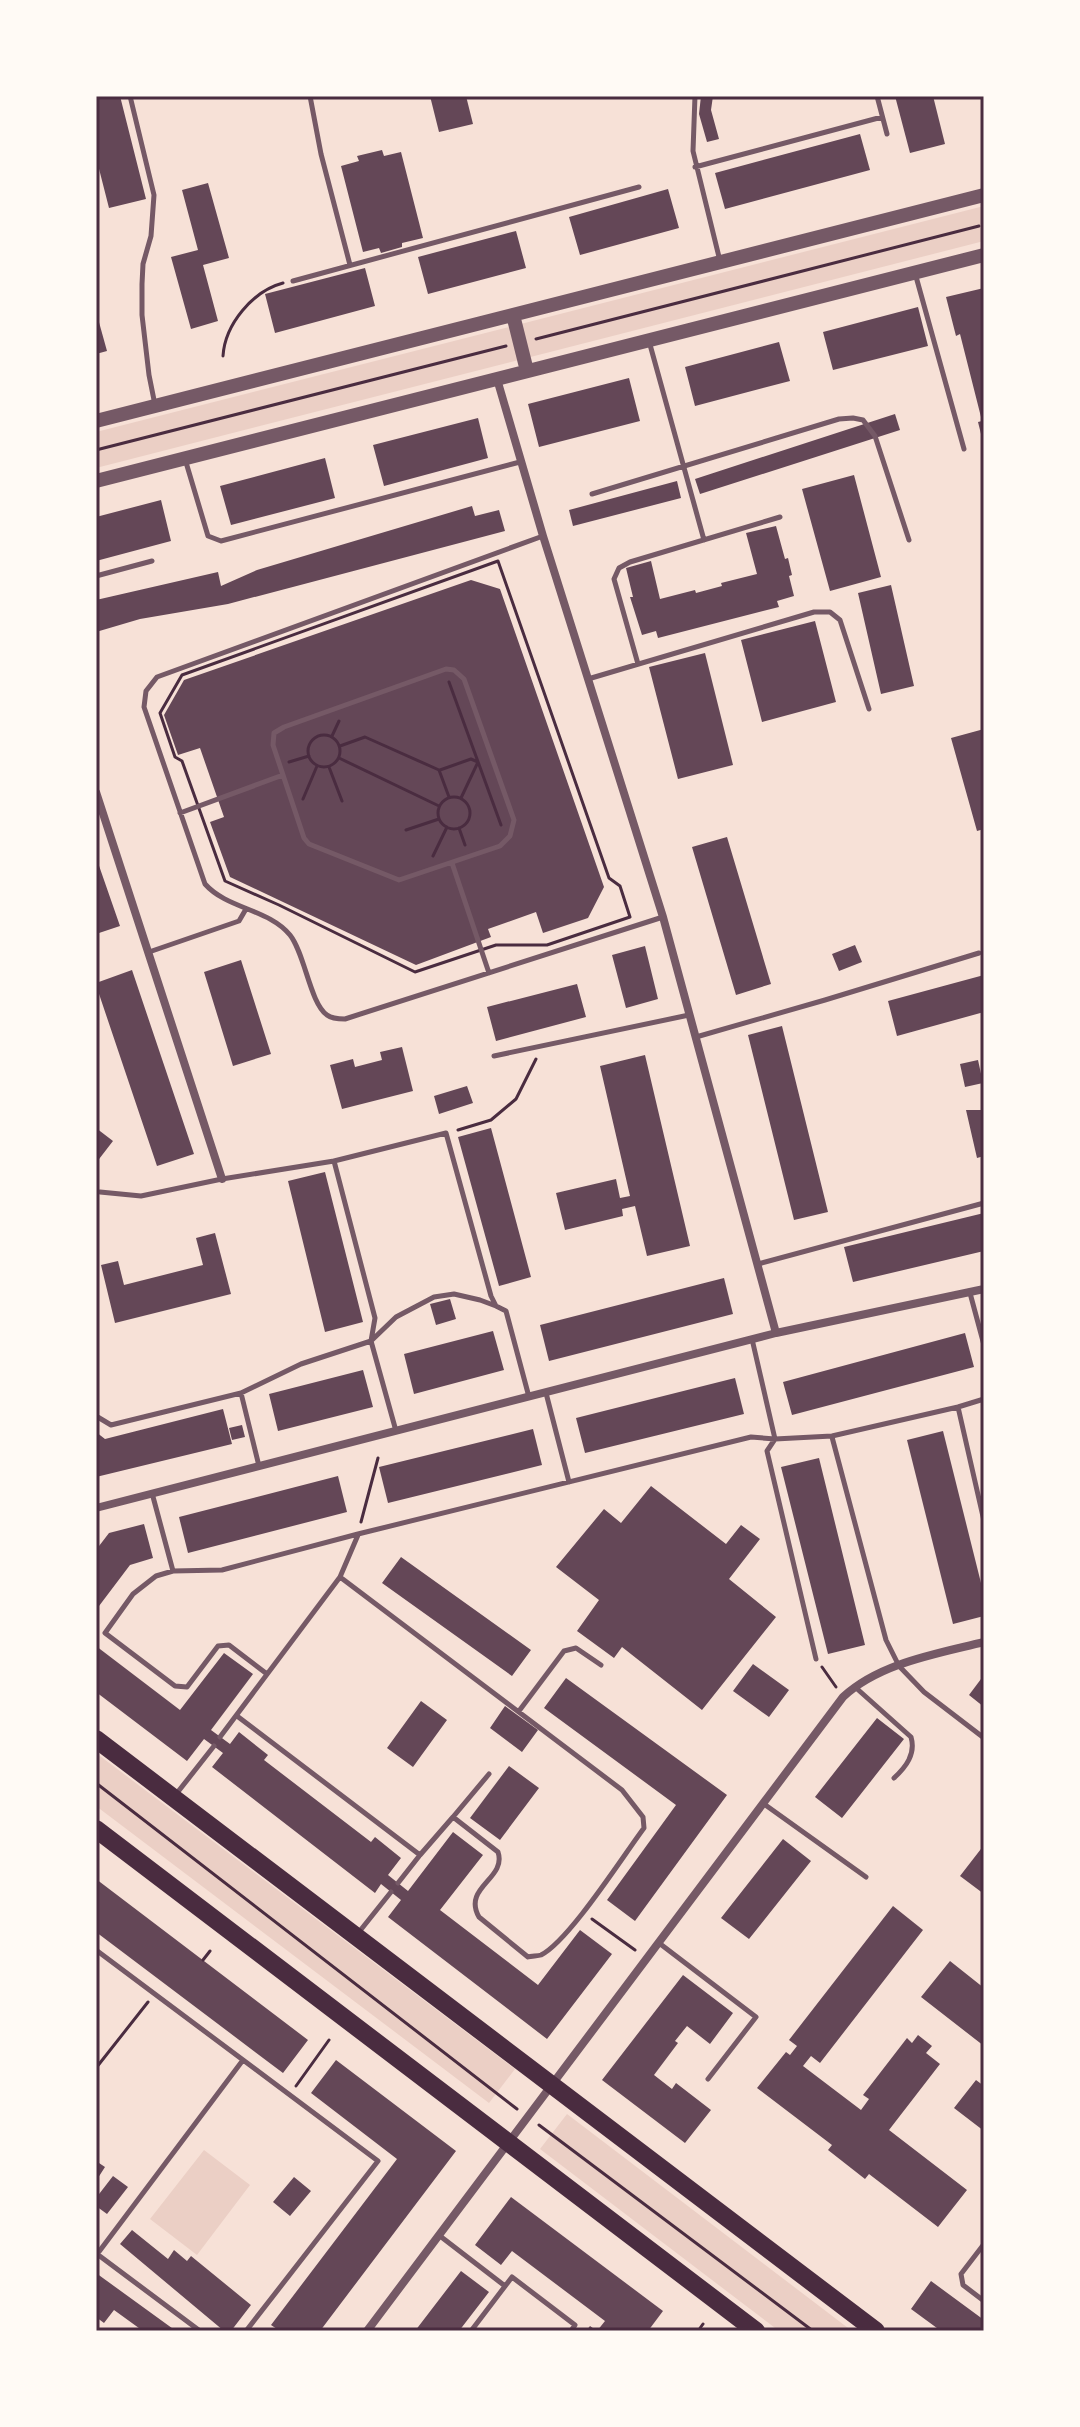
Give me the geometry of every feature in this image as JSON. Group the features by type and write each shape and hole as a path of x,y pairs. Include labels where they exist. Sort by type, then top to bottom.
{"main road":[{"path":"96,1739 876,2331"},
{"path":"96,1829 756,2331"}],"street":[{"path":"96,421 984,195"},
{"path":"96,481 984,255"},
{"path":"513,315 527,371"},
{"path":"497,379 520,462 663,917 776,1333"},
{"path":"96,792 222,1179"},
{"path":"96,1508 776,1333 984,1289"},
{"path":"367,2331 843,1697 870,1677 984,1642"}],"lane":[{"path":"130,96 154,195 151,236 143,264 142,315 155,406"},
{"path":"310,96 321,154 350,265"},
{"path":"695,96 692,131 695,167 720,262"},
{"path":"877,96 887,134"},
{"path":"695,167 882,117"},
{"path":"293,281 639,187"},
{"path":"915,273 964,449"},
{"path":"649,340 704,540"},
{"path":"592,494 839,419 853,418 863,420 875,436 909,540"},
{"path":"185,458 208,536 221,541 520,462"},
{"path":"638,664 614,579 619,568 780,517"},
{"path":"543,536 157,677 146,691 144,707 205,884 221,898 276,924 289,934 298,948 321,1009 334,1018 345,1019 663,917"},
{"path":"96,576 152,561"},
{"path":"588,679 814,612 830,612 840,620 869,709"},
{"path":"454,670 464,679 514,820 514,829 505,842 452,863 399,880 315,848 304,838 272,740 278,729 439,671 454,670"},
{"path":"180,813 283,775"},
{"path":"452,863 489,973"},
{"path":"148,953 241,920 246,909"},
{"path":"696,1037 979,953"},
{"path":"494,1056 690,1014"},
{"path":"100,1192 141,1196 334,1161 446,1133 496,1306"},
{"path":"334,1161 375,1318 371,1341 396,1431"},
{"path":"757,1265 984,1203"},
{"path":"970,1292 984,1345"},
{"path":"96,1416 111,1425 241,1393 301,1364 371,1341 396,1317 434,1297 454,1294 506,1311 529,1397"},
{"path":"752,1339 775,1439 767,1451 816,1659"},
{"path":"546,1392 569,1482"},
{"path":"241,1393 259,1466"},
{"path":"267,1674 229,1645 218,1646 187,1687 175,1686 105,1633 133,1594 156,1576 173,1571 222,1570 751,1437 832,1436 984,1399"},
{"path":"958,1407 984,1521"},
{"path":"832,1436 886,1640 899,1666 924,1692 984,1738"},
{"path":"152,1493 173,1571"},
{"path":"220,1737 340,1577 358,1534"},
{"path":"340,1577 622,1790 643,1817 644,1828 583,1913 554,1945 540,1955 528,1957 479,1917 474,1908 477,1894 500,1860 498,1852 453,1817"},
{"path":"519,1711 564,1651 576,1648 601,1665"},
{"path":"854,1687 911,1737 913,1749 910,1757 894,1778"},
{"path":"237,1716 420,1855"},
{"path":"174,1797 214,1746"},
{"path":"398,1883 489,1774"},
{"path":"764,1804 866,1877"},
{"path":"356,1936 391,1892"},
{"path":"659,1943 756,2017 708,2079"},
{"path":"96,1950 378,2161 246,2331"},
{"path":"200,2331 97,2254 243,2060"},
{"path":"440,2236 505,2286"},
{"path":"984,2244 961,2274 963,2285 984,2301"},
{"path":"471,2331 512,2277 575,2325 571,2331"}],"path":[{"path":"223,356 237,317 267,288 293,281"},
{"path":"498,561 609,878 620,886 630,917 547,945 496,945 481,950 415,972 225,881 182,761 175,757 160,713 182,675 498,561"},
{"path":"446,678 503,831"},
{"path":"332,736 344,709"},
{"path":"319,735 332,736 340,746 339,758 329,767 317,766 309,756 308,750 319,735"},
{"path":"340,746 365,737 439,770 471,759 478,762"},
{"path":"285,764 309,756"},
{"path":"339,758 439,806"},
{"path":"461,798 478,762"},
{"path":"296,795 300,806 317,766"},
{"path":"329,767 342,801"},
{"path":"439,770 449,797"},
{"path":"449,797 466,801 471,813 466,825 447,827 439,819 439,806 449,797"},
{"path":"406,830 439,819"},
{"path":"428,867 447,827"},
{"path":"459,828 468,853"},
{"path":"446,1133 491,1120 516,1099 544,1045"},
{"path":"358,1534 378,1458"},
{"path":"816,1659 843,1697"},
{"path":"96,1783 529,2118 813,2331"},
{"path":"583,1913 648,1959"},
{"path":"203,1960 210,1951"},
{"path":"96,2068 155,1994"},
{"path":"289,2095 329,2040"},
{"path":"698,2331 703,2324"}],"shaded area":[{"path":"984,206 984,241 96,468 96,432"},
{"path":"96,1753 515,2069 489,2103 96,1806"},
{"path":"567,2114 852,2331 779,2331 540,2149"},
{"path":"204,2150 250,2185 197,2255 150,2219"}],"building":[{"path":"96,96 120,96 146,199 109,208 96,157"},
{"path":"430,96 466,96 473,124 439,132"},
{"path":"701,96 713,96 711,110 719,139 707,142 699,114"},
{"path":"895,96 933,96 945,144 910,153"},
{"path":"860,134 870,170 725,209 715,173"},
{"path":"382,150 384,156 401,152 423,238 381,253 379,248 363,252 341,166 359,161 357,156"},
{"path":"208,183 229,258 203,265 218,321 191,329 171,257 198,250 182,190"},
{"path":"668,189 679,228 580,255 569,217"},
{"path":"516,231 526,268 428,294 418,257"},
{"path":"365,268 375,306 275,333 265,294"},
{"path":"984,288 983,442 978,422 982,421 960,334 956,336 946,297"},
{"path":"918,307 928,346 833,370 823,332"},
{"path":"96,316 107,351 96,354"},
{"path":"779,342 790,381 695,406 685,367"},
{"path":"629,378 640,421 539,447 528,404"},
{"path":"895,414 900,430 700,494 695,479"},
{"path":"478,418 488,458 384,486 373,445"},
{"path":"325,458 335,498 231,525 220,486"},
{"path":"854,475 881,577 830,591 802,489"},
{"path":"677,481 681,498 573,526 569,510"},
{"path":"161,500 171,541 96,561 96,517"},
{"path":"472,506 475,516 499,510 505,531 228,604 140,619 96,632 96,600 218,572 221,586 257,570"},
{"path":"776,526 785,559 788,558 794,596 777,601 779,607 658,638 656,631 642,635 630,597 633,597 626,568 651,561 660,599 722,586 721,583 757,574 746,533"},
{"path":"471,580 500,589 604,887 588,918 543,933 536,912 488,929 491,937 416,965 230,877 210,822 224,817 200,748 178,755 164,715 184,680"},
{"path":"891,585 914,686 881,694 858,593"},
{"path":"815,621 836,702 762,722 741,640"},
{"path":"705,653 733,765 678,779 649,667"},
{"path":"984,729 984,829 977,831 951,738"},
{"path":"727,837 771,984 736,995 692,847"},
{"path":"96,857 120,926 96,934"},
{"path":"855,945 862,962 839,971 832,954"},
{"path":"645,946 658,999 626,1008 612,955"},
{"path":"241,960 271,1054 233,1066 204,972"},
{"path":"132,970 194,1154 157,1166 96,985"},
{"path":"984,975 984,1012 897,1036 888,1001"},
{"path":"577,984 586,1017 496,1041 487,1007"},
{"path":"782,1026 828,1212 794,1220 748,1035"},
{"path":"402,1047 413,1091 342,1109 330,1065 353,1059 355,1067 382,1060 380,1052"},
{"path":"645,1055 690,1246 647,1256 635,1206 622,1209 623,1216 565,1230 556,1193 616,1179 620,1198 630,1196 600,1066"},
{"path":"978,1060 983,1083 965,1087 960,1064"},
{"path":"467,1086 473,1103 439,1114 434,1096"},
{"path":"966,1110 984,1110 984,1156 977,1158"},
{"path":"96,1128 113,1141 96,1163"},
{"path":"491,1128 531,1277 499,1286 458,1137"},
{"path":"325,1172 363,1322 325,1332 288,1181"},
{"path":"984,1213 984,1251 853,1282 844,1247"},
{"path":"215,1233 231,1294 115,1323 101,1265 118,1261 124,1285 203,1265 196,1238"},
{"path":"724,1278 733,1314 549,1361 540,1325"},
{"path":"450,1299 456,1319 436,1325 430,1304"},
{"path":"493,1331 504,1370 414,1394 404,1354"},
{"path":"965,1333 974,1367 792,1415 783,1382"},
{"path":"363,1370 373,1407 278,1431 269,1394"},
{"path":"735,1378 744,1414 585,1453 576,1418"},
{"path":"223,1409 232,1444 96,1477 96,1432 105,1439"},
{"path":"242,1425 245,1437 232,1440 229,1428"},
{"path":"533,1429 542,1465 388,1503 379,1467"},
{"path":"943,1431 984,1595 984,1616 953,1624 907,1440"},
{"path":"819,1458 865,1645 828,1654 781,1467"},
{"path":"338,1476 347,1512 188,1553 179,1517"},
{"path":"651,1486 726,1544 741,1525 760,1539 729,1579 776,1617 702,1710 622,1647 614,1658 577,1631 599,1600 556,1567 604,1509 621,1523"},
{"path":"144,1524 153,1558 130,1565 96,1610 96,1550 109,1533"},
{"path":"401,1557 531,1650 512,1676 382,1583"},
{"path":"96,1646 180,1710 224,1653 253,1674 211,1730 230,1744 239,1732 268,1755 264,1760 371,1842 375,1837 401,1858 388,1875 408,1891 453,1832 483,1855 440,1910 538,1985 580,1930 612,1954 547,2039 388,1917 401,1900 381,1884 375,1893 212,1767 223,1753 204,1739 187,1761 96,1692"},
{"path":"753,1664 789,1690 769,1717 733,1691"},
{"path":"984,1675 984,1707 969,1695"},
{"path":"566,1678 727,1795 635,1921 607,1900 676,1805 544,1708"},
{"path":"421,1701 447,1720 413,1767 387,1748"},
{"path":"505,1706 538,1730 522,1752 490,1728"},
{"path":"877,1718 904,1739 842,1818 815,1797"},
{"path":"509,1766 539,1788 500,1840 470,1818"},
{"path":"783,1839 811,1861 749,1939 721,1918"},
{"path":"984,1845 984,1894 960,1876"},
{"path":"96,1879 308,2040 283,2073 96,1932"},
{"path":"893,1906 923,1930 820,2063 811,2056 803,2066 861,2110 869,2099 863,2095 907,2038 912,2043 918,2035 932,2046 926,2053 940,2064 889,2130 967,2190 938,2227 869,2174 865,2179 828,2150 832,2145 757,2088 786,2052 790,2055 797,2046 789,2040"},
{"path":"950,1961 984,1988 984,2046 921,1997"},
{"path":"683,1975 733,2013 710,2044 687,2026 654,2075 672,2089 676,2083 711,2110 685,2143 602,2080"},
{"path":"336,2060 456,2151 320,2331 280,2331 271,2325 397,2159 311,2093"},
{"path":"976,2080 984,2086 984,2131 954,2108"},
{"path":"96,2161 105,2167 96,2181"},
{"path":"113,2176 128,2187 107,2214 96,2206 96,2198"},
{"path":"294,2177 311,2191 290,2216 273,2202"},
{"path":"511,2197 663,2311 648,2331 597,2331 605,2321 512,2251 501,2265 475,2245"},
{"path":"132,2230 168,2259 174,2250 187,2261 191,2256 251,2305 231,2331 224,2331 120,2244"},
{"path":"461,2271 489,2292 459,2331 415,2331"},
{"path":"96,2273 176,2331 143,2331 114,2310 104,2323 96,2317"},
{"path":"931,2281 984,2320 984,2331 941,2331 911,2309"}]}
